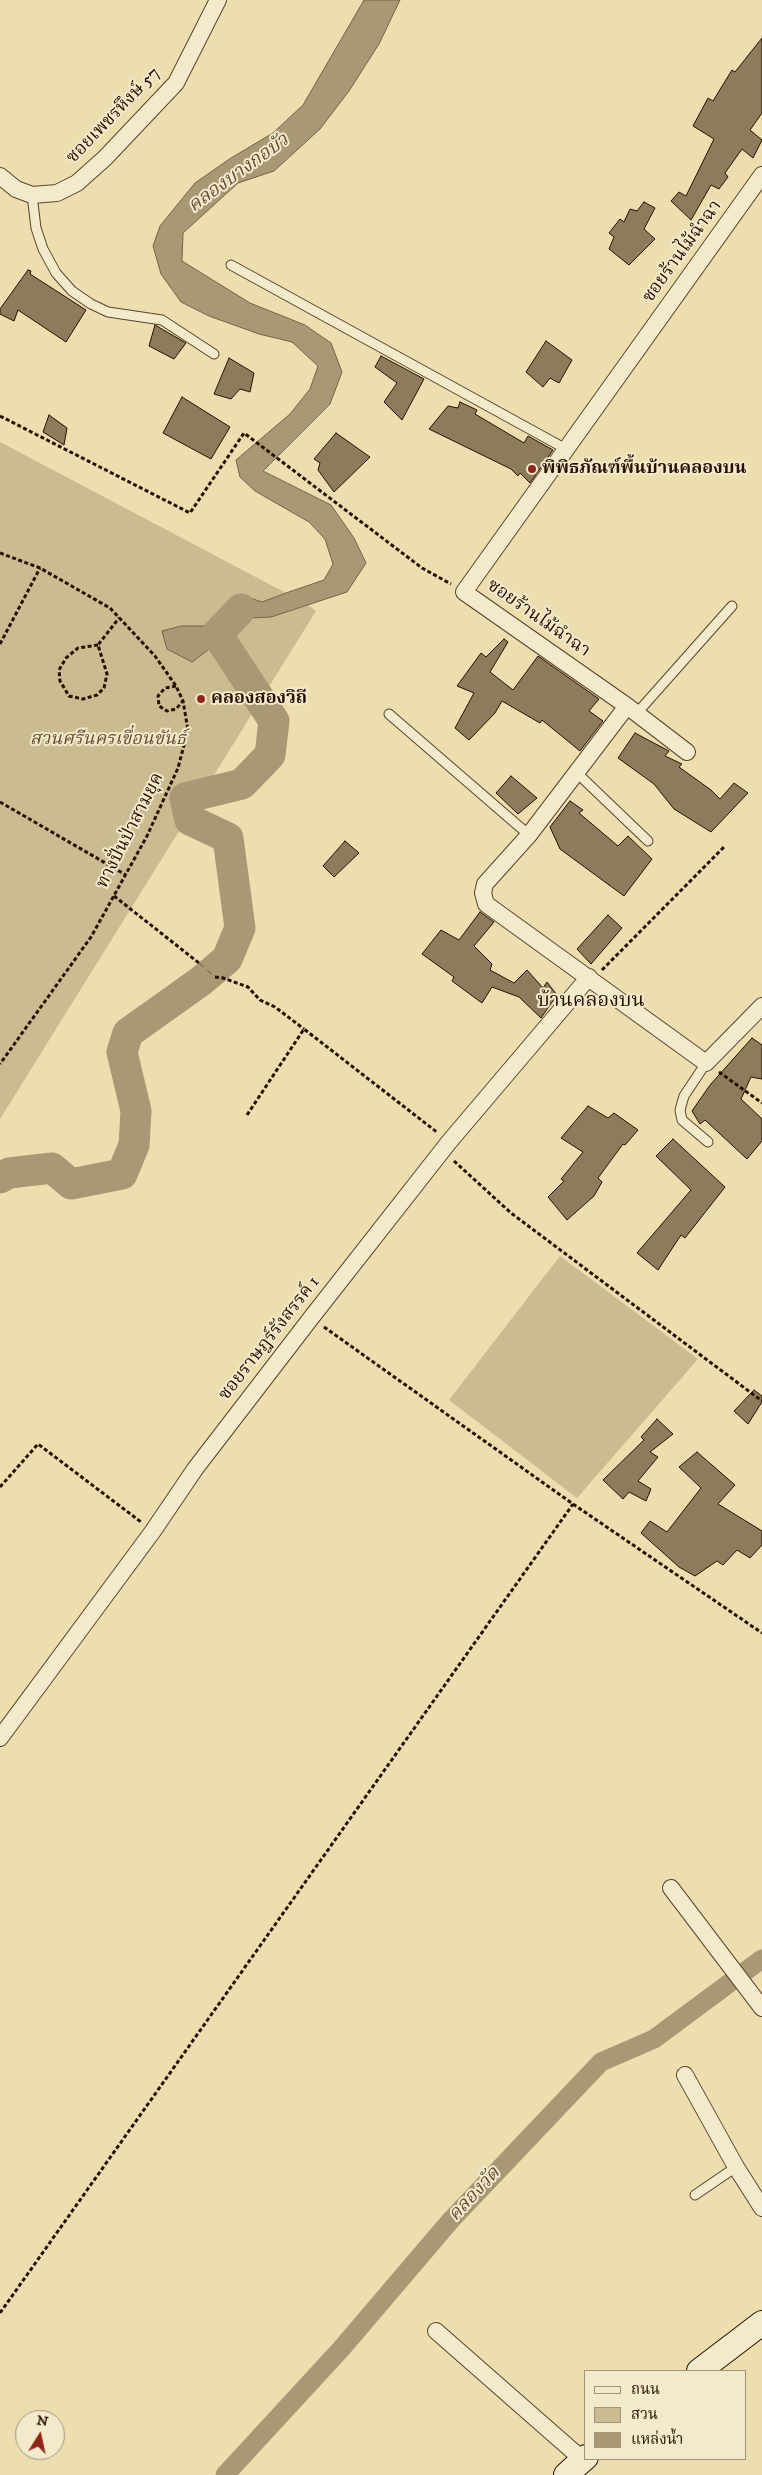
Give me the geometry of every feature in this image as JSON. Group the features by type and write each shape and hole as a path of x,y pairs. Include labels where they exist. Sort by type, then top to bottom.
{"main road":[{"path":"700,2370 762,2323"}],"street":[{"name":"ซอยเพชรหึงษ์ 57","path":"32,195 57,193 77,184 106,158 176,83 218,0"},
{"name":"ซอยร้านไม้ฉำฉา","path":"687,752 632,709 464,592 762,175"},
{"path":"0,176 16,189 32,195"},
{"path":"632,709 576,772 529,834 485,884 483,893 486,904 591,978 706,1063 762,1006"},
{"name":"ซอยราษฎร์รังสรรค์ 1","path":"0,1738 153,1531 195,1470 311,1318 446,1146 591,978"},
{"path":"671,1888 749,1988 762,2008"},
{"path":"685,2075 736,2167 762,2208"},
{"path":"436,2331 578,2464"}],"lane":[{"path":"32,195 36,228 43,249 56,273 72,291 91,304 108,312 162,320 214,354"},
{"path":"231,264 566,449"},
{"path":"632,709 732,606"},
{"path":"389,714 529,834"},
{"path":"576,772 648,841"},
{"path":"706,1063 684,1096 680,1110 682,1120 708,1142"},
{"path":"694,2195 736,2167"}],"path":[{"path":"0,416 190,513 244,433 422,568 464,592"},
{"name":"ทางปั่นป่าสามยุค","path":"0,553 40,568 110,608 155,656 176,686 183,701 188,730 178,768 147,836 126,875 91,937 0,1064"},
{"path":"0,644 40,568"},
{"path":"98,645 107,674 104,688 97,695 83,699 69,696 60,681 59,670 66,658 78,648 98,645 119,618"},
{"path":"176,686 165,688 158,696 159,706 168,712 176,709 183,701"},
{"path":"0,802 126,875"},
{"path":"591,978 725,846"},
{"path":"114,896 199,963"},
{"path":"215,977 248,987 260,1000 275,1007 304,1029 446,1146 511,1213 762,1401"},
{"path":"247,1115 304,1029"},
{"path":"706,1063 762,1103"},
{"path":"311,1318 573,1504 762,1633"},
{"path":"0,1487 38,1444 153,1531"},
{"path":"0,2313 573,1504"}],"green space":[{"name":"สวนศรีนครเขื่อนขันธ์","path":"0,442 286,593 262,602 244,596 216,627 181,626 163,631 167,649 192,662 250,618 271,617 308,605 316,611 0,1119"},
{"path":"560,1256 698,1359 577,1498 449,1400"}],"water":[{"path":"364,0 400,0 379,44 349,91 320,129 274,171 238,183 183,233 182,261 250,303 305,325 331,343 342,372 330,404 263,471 331,505 354,538 366,563 347,592 271,617 250,618 192,662 167,649 162,631 181,626 216,626 244,596 262,602 324,580 333,564 325,539 309,522 255,491 240,477 236,460 290,414 310,389 318,366 292,342 259,334 209,316 181,302 161,274 153,246 160,226 195,183 231,158 273,133 303,105"}],"building":[{"path":"762,38 762,113 750,130 762,140 753,158 742,149 725,173 728,177 719,189 711,185 691,220 671,201 679,192 686,196 714,139 693,126 708,98 713,101 732,70 735,72"},
{"path":"644,202 655,208 644,229 655,239 629,265 609,249 614,237 609,233 620,219 624,222 630,209 637,211"},
{"path":"28,270 31,271 30,274 86,310 66,342 18,310 14,321 0,314 0,309"},
{"path":"155,325 186,343 174,359 149,346"},
{"path":"546,341 572,360 559,383 550,378 543,387 526,372"},
{"path":"381,356 424,379 402,420 384,402 397,383 375,367"},
{"path":"229,358 254,373 250,392 240,389 231,399 214,394"},
{"path":"182,397 230,427 211,459 163,433"},
{"path":"460,402 477,410 475,414 524,443 528,436 553,450 530,483 520,473 518,476 511,469 429,429 448,406 458,408"},
{"path":"49,415 67,428 64,445 43,432"},
{"path":"336,433 370,457 334,492 318,470 320,463 314,459"},
{"path":"504,639 508,642 490,672 513,690 538,656 599,699 589,711 603,721 580,751 542,720 540,723 502,701 495,713 469,740 455,728 474,693 457,686 481,653 486,657"},
{"path":"635,733 669,751 665,756 682,764 679,767 711,790 720,799 734,783 748,793 711,832 674,809 654,784 618,758"},
{"path":"511,776 537,798 518,814 496,793"},
{"path":"570,801 583,810 579,813 618,846 628,836 652,859 624,896 560,849 550,827"},
{"path":"345,841 359,853 334,877 323,866"},
{"path":"480,912 494,922 474,946 492,964 490,970 514,983 527,970 543,988 547,982 557,995 541,1018 519,997 492,987 482,1003 452,981 454,977 422,954 441,930 459,940"},
{"path":"608,915 622,928 591,964 577,949"},
{"path":"752,1038 762,1045 762,1079 751,1077 741,1099 762,1119 762,1141 747,1159 705,1120 700,1124 692,1111 710,1085"},
{"path":"588,1106 608,1118 614,1113 638,1130 625,1145 623,1144 598,1178 602,1182 594,1196 567,1220 548,1197 564,1181 561,1179 583,1152 561,1138"},
{"path":"673,1139 725,1187 685,1238 681,1235 658,1270 637,1253 691,1190 656,1156"},
{"path":"754,1390 762,1396 762,1402 748,1424 734,1411"},
{"path":"657,1419 673,1434 650,1452 658,1457 638,1481 651,1489 646,1501 629,1492 623,1499 603,1480 644,1440 641,1437"},
{"path":"697,1452 735,1485 718,1504 762,1531 762,1545 750,1558 737,1550 723,1565 717,1561 695,1576 679,1567 641,1533 650,1521 667,1532 701,1488 679,1467"}],"waterway":[{"name":"คลองบางกอบัว","path":"0,1178 9,1173 52,1168 71,1184 122,1174 134,1145 136,1111 122,1052 128,1033 201,981 227,959 240,928 228,838 190,820 185,798 242,784 270,755 274,721 217,634 241,609"},
{"name":"คลองวัด","path":"225,2475 341,2349 451,2220 601,2062 654,2039 762,1959"}],"ferry route":[{"path":"199,963 215,977"}],"place":[{"name":"พิพิธภัณฑ์พื้นบ้านคลองบน","path":"532,469"},
{"name":"คลองสองวิถี","path":"201,699"}],"district":[{"name":"บ้านคลองบน","path":"591,1002"}]}
